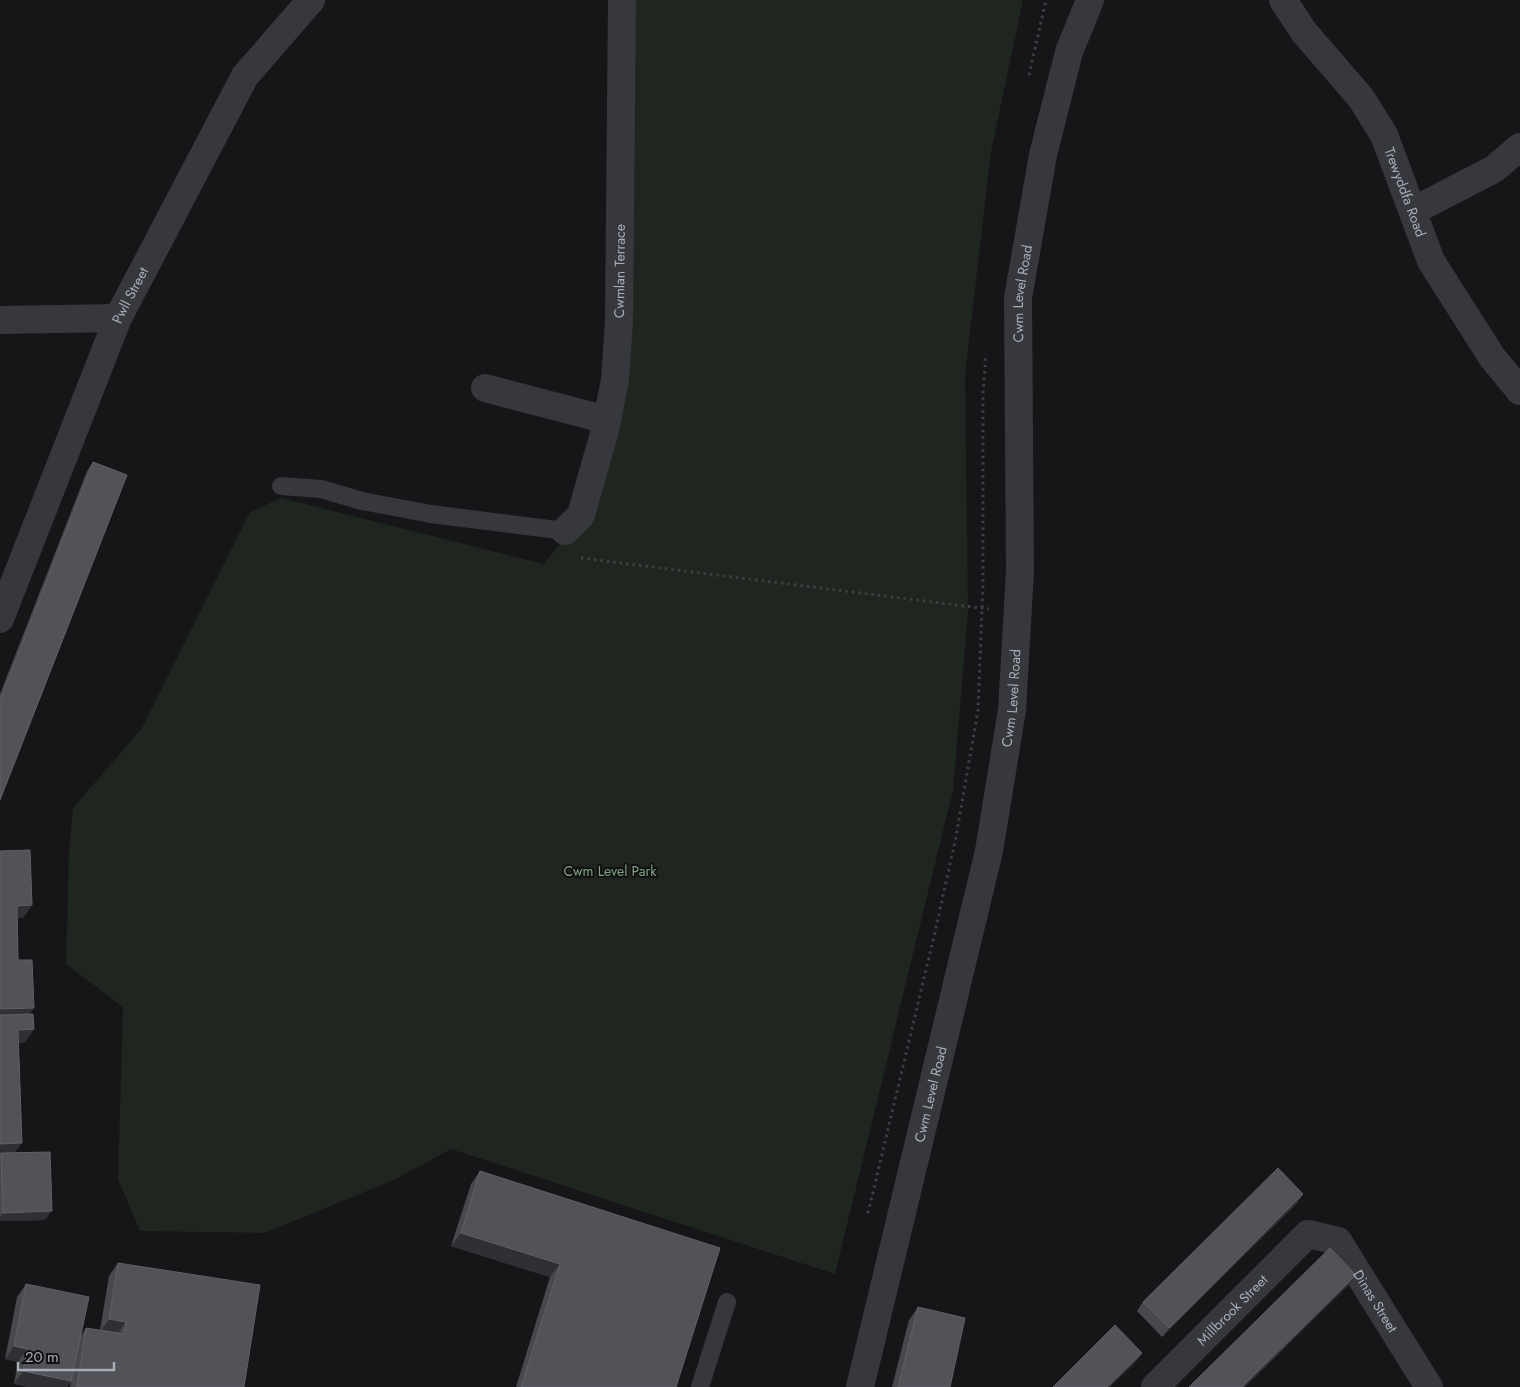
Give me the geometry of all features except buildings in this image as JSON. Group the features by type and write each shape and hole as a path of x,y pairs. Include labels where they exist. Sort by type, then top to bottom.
{"street":[{"name":"Pwll Street","path":"0,619 118,318 245,76 311,0"},
{"name":"Cwmlan Terrace","path":"568,544 581,515 607,420 614,380 619,320 622,0"},
{"name":"Cwm Level Road","path":"860,1387 990,851 1012,710 1020,571 1018,298 1043,155 1069,52 1090,0"},
{"name":"Trewyddfa Road","path":"1282,0 1304,32 1361,98 1384,135 1431,261 1492,357 1520,391"},
{"path":"1413,211 1494,169 1520,147"},
{"path":"0,320 118,318"},
{"path":"485,388 607,420"},
{"name":"Millbrook Street","path":"1155,1387 1308,1234"},
{"name":"Dinas Street","path":"1308,1234 1338,1241 1429,1387"}],"lane":[{"path":"281,486 320,489 362,501 568,544"},
{"path":"700,1387 727,1302"}],"path":[{"path":"1029,76 1046,0"},
{"path":"868,1215 956,837 978,710 982,608 983,393 986,345"},
{"path":"568,544 1017,612"}],"green space":[{"name":"Cwm Level Park","path":"630,0 1023,0 991,152 965,375 968,611 953,790 835,1274 451,1149 396,1179 265,1233 140,1231 118,1179 123,1007 66,964 69,851 73,808 142,728 250,512 281,498 544,564 557,547 592,515"}]}
